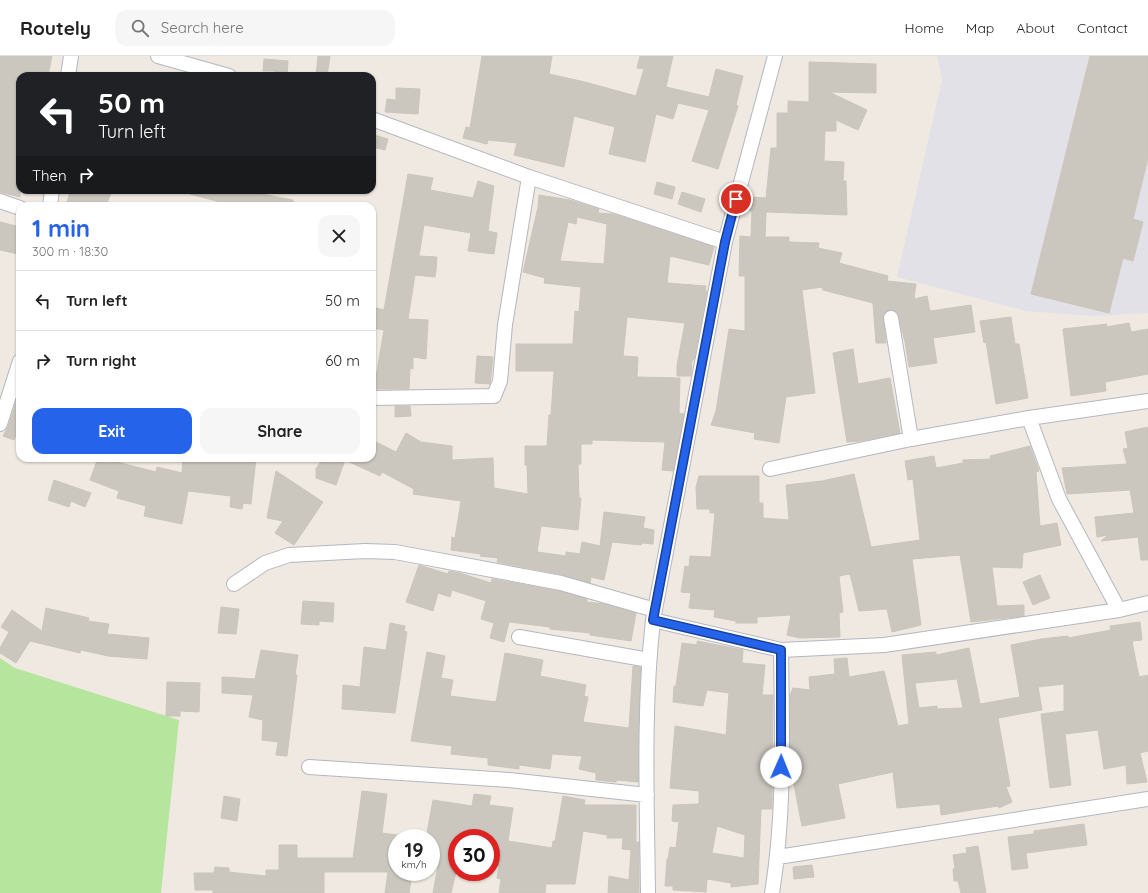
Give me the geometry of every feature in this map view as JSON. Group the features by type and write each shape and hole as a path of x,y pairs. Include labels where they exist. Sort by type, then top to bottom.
{"street":[{"path":"69,72 71,56"},
{"path":"158,56 215,72"},
{"path":"648,893 646,728 649,660 654,615 725,242 775,56"},
{"path":"376,120 529,177 725,242"},
{"path":"376,398 494,396 500,381 505,325 529,177"},
{"path":"0,201 16,207"},
{"path":"891,318 910,439"},
{"path":"0,424 16,374"},
{"path":"770,469 910,439 1029,418 1148,401"},
{"path":"1029,418 1060,499 1119,610"},
{"path":"234,584 265,563 289,555 365,551 395,552 561,583 654,615 781,650 884,645 1119,610 1148,603"},
{"path":"519,637 649,660"},
{"path":"772,893 778,857 782,752 781,650"},
{"path":"310,767 509,780 647,795"},
{"path":"778,857 1148,799"}],"shaded area":[{"path":"937,56 1148,56 1148,313 1093,316 1026,311 897,277 942,80"}],"green space":[{"path":"0,658 15,668 179,720 161,893 0,893"}],"building":[{"path":"0,56 52,56 49,72 16,72 16,194 20,194 20,197 0,192"},
{"path":"318,56 330,56 328,72 316,72"},
{"path":"482,56 552,56 549,74 636,96 644,69 637,68 640,56 673,56 666,87 709,97 716,69 743,76 736,105 738,106 718,169 692,161 709,110 678,103 673,119 656,114 645,162 609,154 615,127 574,116 564,167 514,155 517,143 488,140 487,144 463,138 466,127 470,128"},
{"path":"1090,56 1148,56 1148,158 1133,219 1143,222 1133,261 1123,258 1109,313 1031,294"},
{"path":"264,59 288,61 287,72 263,71"},
{"path":"809,62 876,64 876,93 829,92 867,110 858,130 836,120 836,131 825,131 824,161 844,162 843,181 846,181 847,215 766,212 765,237 789,237 789,242 819,243 818,248 842,253 839,263 888,276 887,281 916,284 914,299 927,296 930,311 971,305 975,332 933,338 937,363 909,367 905,342 897,312 890,310 883,315 886,343 876,343 873,303 823,290 822,287 802,290 815,393 786,397 779,443 754,439 755,433 711,425 716,411 729,329 745,331 745,276 739,276 740,236 751,237 752,211 750,211 750,197 766,198 771,148 777,148 777,113 788,113 788,101 809,102"},
{"path":"396,88 420,89 418,114 385,112 387,99 396,100"},
{"path":"376,136 388,139 385,150 376,148"},
{"path":"408,174 433,178 430,190 473,198 478,181 494,186 488,231 497,233 494,254 468,251 471,233 424,225 419,256 437,257 435,277 415,275 408,319 428,320 426,359 413,357 413,369 410,368 409,389 376,389 376,377 384,330 376,329 376,308 384,310"},
{"path":"657,182 675,187 672,199 654,194"},
{"path":"682,192 705,199 701,212 678,204"},
{"path":"69,194 110,194 108,202 67,202"},
{"path":"190,194 262,194 293,200 293,202 220,202"},
{"path":"539,195 570,200 599,209 598,213 614,214 714,247 709,265 670,256 667,283 706,286 705,290 707,291 694,360 692,360 691,376 677,376 677,365 685,323 627,317 623,356 638,357 637,377 680,378 679,413 684,414 673,471 662,470 665,442 592,440 592,444 581,444 581,464 578,464 579,498 581,498 578,530 541,526 537,552 566,556 566,552 580,554 582,542 600,546 604,512 645,517 643,528 654,530 653,544 642,543 641,545 612,542 604,580 591,577 590,583 563,575 497,562 498,558 451,550 452,537 455,538 461,501 413,494 414,489 382,472 380,476 349,462 376,462 376,442 396,452 406,433 421,442 452,446 452,460 493,458 494,488 528,494 525,446 547,446 554,371 516,371 516,344 573,344 575,311 579,312 581,287 544,283 545,278 523,272 538,207","holes":["577,217 607,224 604,264 560,261 568,222 576,224"]},
{"path":"0,222 16,226 16,254 0,250"},
{"path":"1011,317 1015,344 1019,344 1028,398 996,404 986,342 984,343 980,321"},
{"path":"1129,323 1131,332 1148,329 1148,374 1105,382 1106,391 1071,396 1063,329 1107,324 1106,327"},
{"path":"853,349 858,384 890,378 900,433 847,442 833,353"},
{"path":"477,356 493,357 490,384 475,383"},
{"path":"16,403 16,435 14,440 3,436 8,427"},
{"path":"395,406 410,406 411,416 395,417"},
{"path":"1148,427 1148,560 1141,560 1138,537 1101,541 1108,535 1097,537 1095,517 1134,513 1130,490 1067,494 1062,468 1127,464 1123,449 1128,448 1125,432"},
{"path":"1030,446 1039,471 1036,472 1040,526 1057,523 1061,545 1023,553 1022,568 992,567 997,606 1024,605 1024,616 971,622 960,555 912,559 921,625 892,632 887,609 859,611 850,574 839,576 843,612 839,613 840,637 799,638 787,635 791,615 757,617 757,623 736,623 736,621 714,617 715,610 689,608 691,593 681,592 685,566 689,567 690,556 711,557 715,513 710,513 710,509 697,509 696,487 699,476 759,476 759,503 763,503 763,518 789,520 786,485 822,481 854,474 871,547 920,540 913,479 908,480 905,461 934,456 936,468 963,463 963,460 991,459 990,456"},
{"path":"97,462 117,462 156,472 157,467 182,473 183,462 256,462 251,504 243,503 242,509 230,507 231,496 188,491 182,524 144,516 146,506 117,498 119,491 90,480"},
{"path":"320,462 344,462 336,485 316,478 316,469"},
{"path":"276,471 323,502 294,545 275,533 283,521 267,518"},
{"path":"54,480 91,493 85,507 71,501 69,507 48,500"},
{"path":"419,565 448,574 449,571 460,573 491,583 492,579 559,591 587,599 587,602 604,604 636,613 631,641 590,635 590,633 550,629 550,627 509,622 504,642 490,638 494,623 481,619 486,601 452,590 450,597 438,593 433,611 406,602"},
{"path":"1040,575 1050,598 1033,605 1023,582"},
{"path":"303,601 334,603 333,622 319,621 319,625 301,624"},
{"path":"221,607 239,609 236,634 218,633"},
{"path":"46,608 89,618 88,621 109,624 107,634 149,638 147,659 108,656 81,650 80,653 30,641 16,663 0,653 0,648 9,632 1,627 12,610 42,631"},
{"path":"1140,622 1142,640 1132,641 1139,677 1148,675 1148,751 1140,753 1147,782 1127,784 1126,765 1104,769 1098,730 1065,734 1071,785 1050,788 1041,714 1064,711 1064,684 1038,687 1042,710 998,718 1010,786 1006,787 1012,802 999,808 999,806 941,815 940,804 897,808 893,772 838,784 845,818 802,826 790,764 790,695 793,688 810,690 809,677 835,674 834,659 847,658 849,677 884,671 898,726 909,724 902,655 936,652 936,655 969,648 980,704 1020,697 1011,645 1041,639 1068,636 1068,638 1111,630 1110,626","holes":["957,679 963,708 937,709 937,706 919,708 915,683"]},
{"path":"390,623 405,626 404,631 407,632 395,713 342,709 343,685 360,687 364,647 386,650"},
{"path":"697,641 743,650 742,663 765,665 762,695 773,695 772,809 761,809 758,884 731,887 731,883 707,879 706,892 673,890 673,886 665,886 667,859 670,847 676,848 679,822 672,821 673,805 699,804 699,791 670,788 675,726 726,735 729,693 707,690 703,706 673,702 674,686 676,686 682,643 697,645","holes":["717,826 745,835 744,858 712,853"]},
{"path":"261,650 298,655 287,756 276,755 278,742 262,740 263,720 249,717 253,695 222,693 222,677 255,679"},
{"path":"427,652 445,656 441,678 453,680 450,696 496,702 505,653 543,660 540,676 586,685 584,696 588,697 583,722 629,728 633,666 641,667 638,782 596,780 596,773 579,769 582,756 552,754 550,769 519,765 519,769 488,765 488,758 451,754 452,746 411,741"},
{"path":"167,682 200,683 199,712 180,711 180,716 166,716"},
{"path":"362,791 387,794 382,833 388,834 388,872 324,872 324,893 213,893 213,890 195,890 194,873 214,873 215,867 229,868 229,872 266,876 266,870 279,870 279,845 297,845 297,858 353,858"},
{"path":"474,794 491,796 489,805 513,808 508,841 552,848 553,841 555,841 563,796 585,800 584,805 636,805 636,842 639,842 639,893 608,893 609,876 629,880 631,850 622,849 623,838 607,838 607,835 583,831 575,884 546,884 545,893 499,893 501,879 500,829 448,829 448,881 454,881 451,893 433,893 435,881 440,881 440,829 428,829 433,800 472,806"},
{"path":"224,796 240,799 237,821 221,818"},
{"path":"1084,824 1087,845 1026,853 1028,868 1012,870 1008,837 1034,834 1034,831"},
{"path":"978,846 986,893 961,893 958,881 954,881 953,869 955,868 953,855 967,853 966,848"},
{"path":"812,865 814,877 794,879 793,867"},
{"path":"388,872 388,881 411,881 409,893 385,893"}],"route":[{"path":"736,199 725,242 653,620 781,650 781,767"}]}
